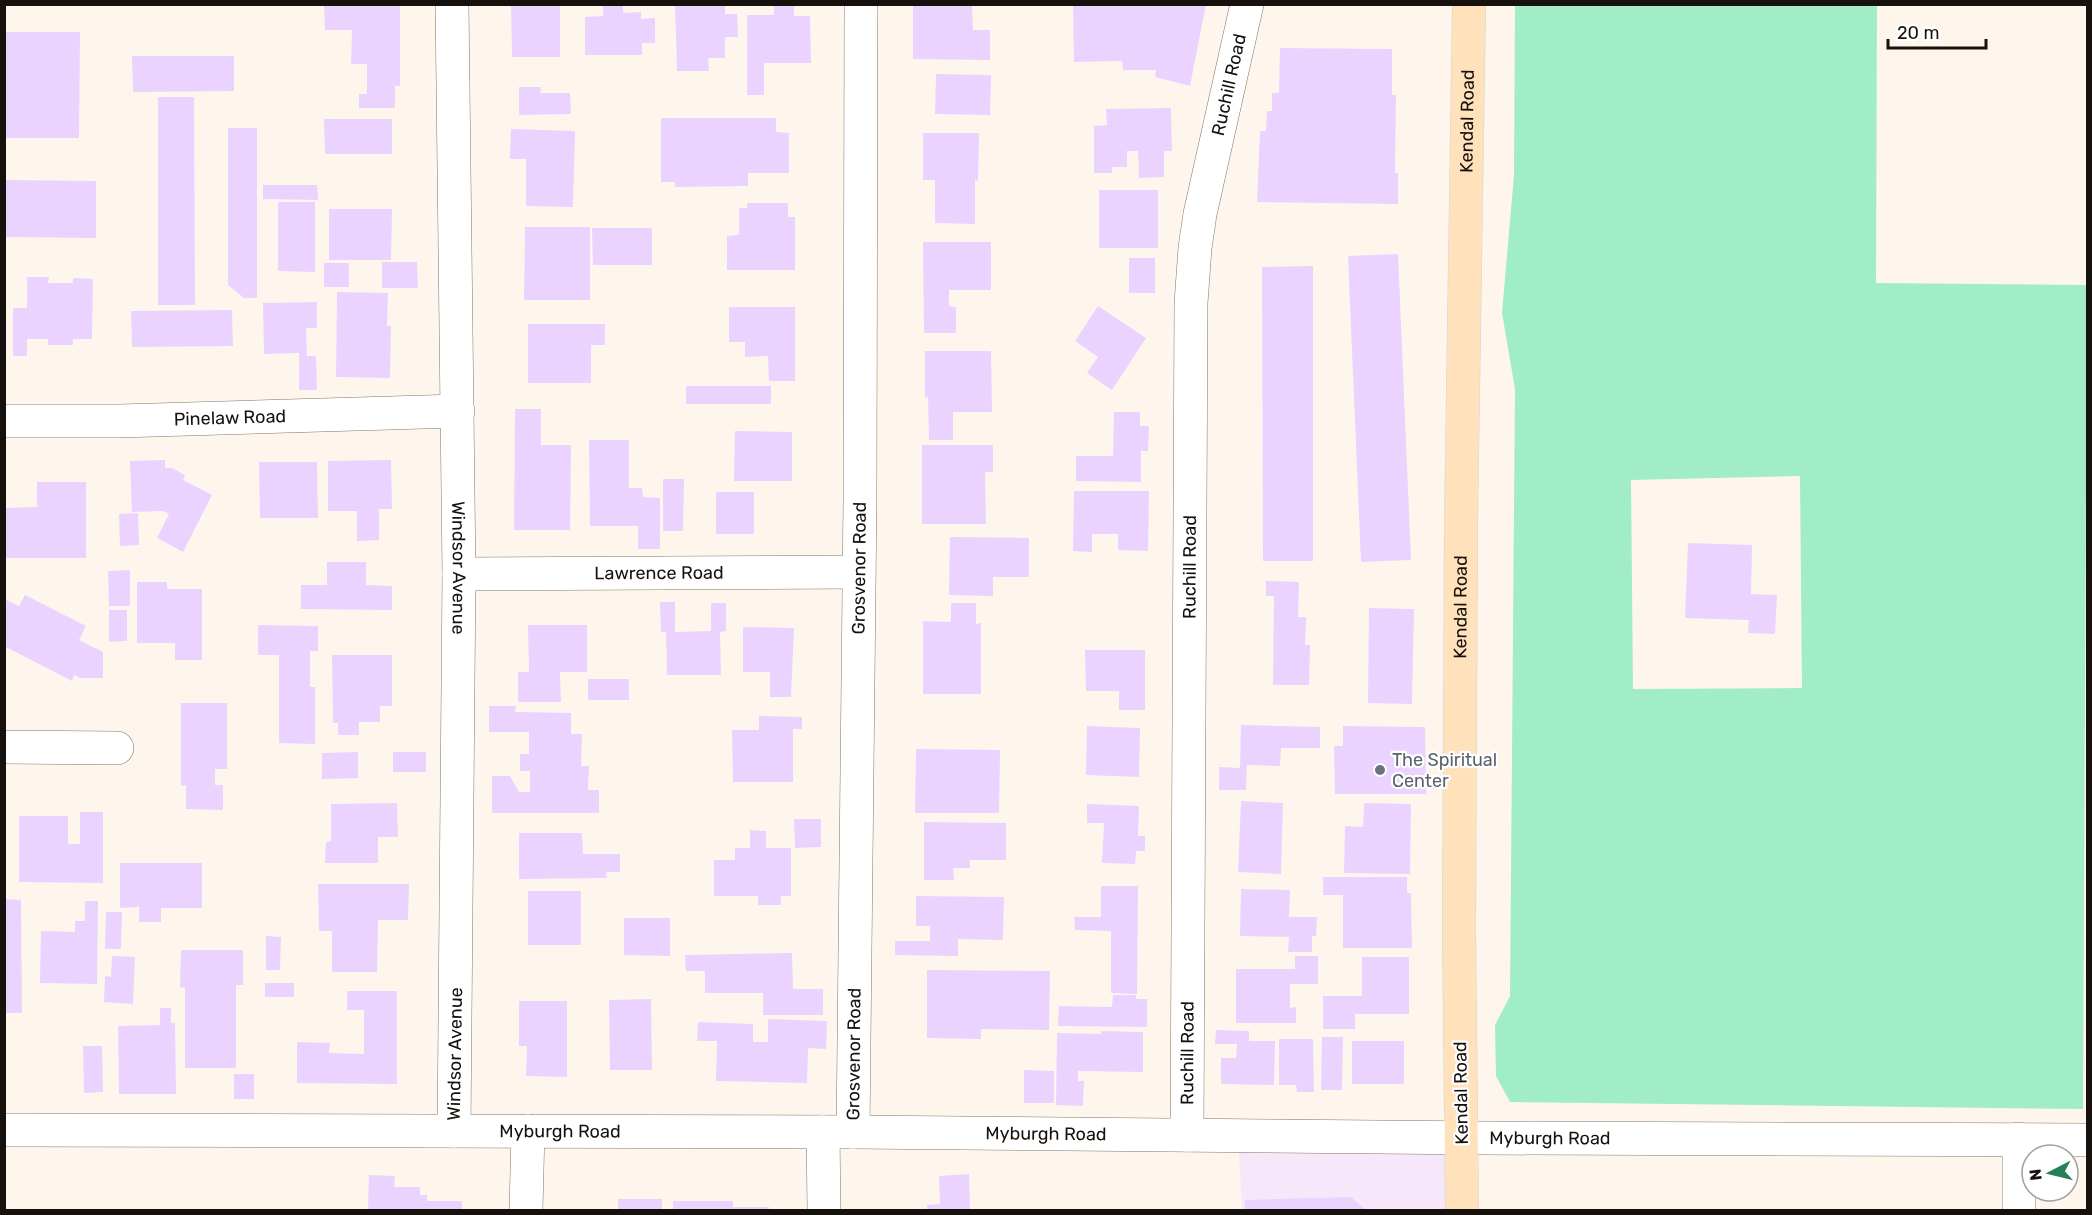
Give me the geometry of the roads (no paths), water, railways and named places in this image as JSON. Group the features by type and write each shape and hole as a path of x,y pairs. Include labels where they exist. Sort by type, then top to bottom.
{"main road":[{"name":"Kendal Road","path":"1462,1210 1459,917 1461,523 1470,4"}],"street":[{"name":"Windsor Avenue","path":"452,4 459,574 454,1131"},
{"name":"Grosvenor Road","path":"824,1210 838,1132 858,572 861,4"},
{"name":"Ruchill Road","path":"1187,1135 1191,303 1200,214 1246,4"},
{"name":"Pinelaw Road","path":"4,421 120,421 458,411"},
{"name":"Lawrence Road","path":"459,574 858,572"},
{"path":"4,747 117,748"},
{"name":"Myburgh Road","path":"4,1130 838,1132 1461,1138 2088,1140"},
{"path":"526,1210 528,1131"},
{"path":"2019,1140 2019,1210"}],"place":[{"name":"The Spiritual Center","path":"1380,770"}]}
